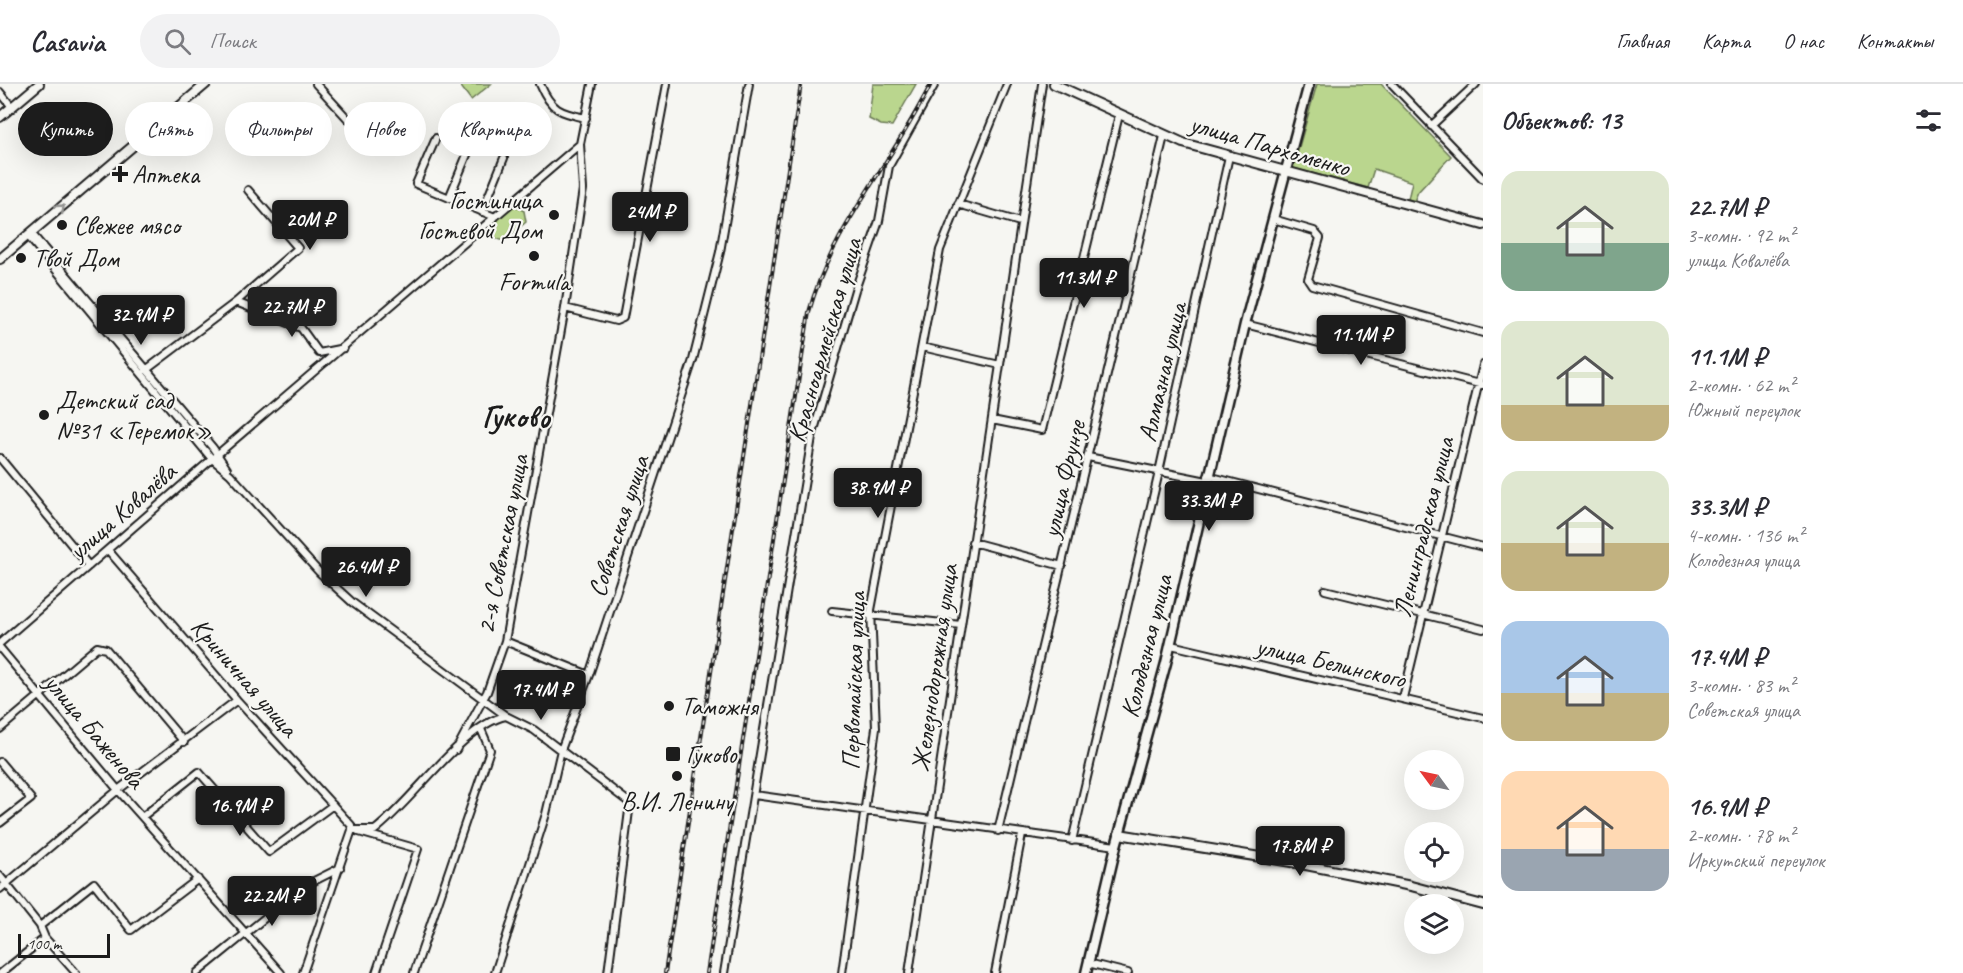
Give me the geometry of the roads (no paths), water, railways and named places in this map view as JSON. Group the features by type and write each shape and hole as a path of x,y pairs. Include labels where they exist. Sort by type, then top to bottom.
{"main road":[{"name":"Колодезная улица","path":"1086,973 1119,834 1171,645 1207,479 1245,324 1309,84"}],"street":[{"path":"0,117 39,84"},
{"path":"0,259 206,84"},
{"path":"316,84 344,115"},
{"path":"540,84 546,98 558,113 586,118"},
{"path":"580,144 592,84"},
{"path":"565,308 616,321 623,318 667,84"},
{"name":"Советская улица","path":"495,973 546,814 561,750 589,675 693,360 720,252 748,84"},
{"name":"Красноармейская улица","path":"724,973 812,437 855,290 879,221 889,166 935,84"},
{"name":"Первомайская улица","path":"842,973 876,728 871,616 940,250 1007,84"},
{"name":"Железнодорожная улица","path":"909,973 1042,84"},
{"name":"улица Пархоменко","path":"1054,84 1164,136 1483,225"},
{"path":"1392,84 1483,179"},
{"path":"1431,126 1476,84"},
{"path":"0,92 12,107"},
{"path":"992,420 1042,430 1119,115"},
{"name":"улица Фрунзе","path":"998,831 1164,136"},
{"path":"436,138 416,184 495,217"},
{"name":"2-я Советская улица","path":"456,750 483,699 505,641 565,308 583,189 580,144"},
{"name":"улица Ковалёва","path":"0,646 218,453 344,348 580,144"},
{"path":"448,198 466,156"},
{"name":"Алмазная улица","path":"1072,841 1160,472 1230,156"},
{"path":"482,212 504,158"},
{"path":"146,370 236,302 298,248 248,190"},
{"path":"958,204 1020,222"},
{"path":"1273,219 1314,231 1320,238 1308,279 1312,285 1483,333"},
{"path":"29,235 218,453 230,474"},
{"path":"29,235 212,459 230,474 287,539 353,603 507,716 534,730 630,803 608,973"},
{"path":"236,302 301,328 319,352 344,348"},
{"path":"1245,324 1481,385"},
{"path":"922,347 1000,365"},
{"name":"Ленинградская улица","path":"1403,698 1440,536 1481,385 1483,365"},
{"path":"1088,457 1207,479 1483,547"},
{"path":"0,458 88,566"},
{"path":"972,542 1062,566"},
{"name":"Криничная улица","path":"108,550 237,700 351,825 352,830"},
{"path":"1325,590 1483,628"},
{"path":"831,611 961,625"},
{"path":"505,641 589,675"},
{"name":"улица Белинского","path":"1171,645 1483,718"},
{"name":"улица Баженова","path":"0,646 118,790 198,879 243,934 280,973"},
{"path":"0,729 97,647 106,649 184,742"},
{"path":"0,889 118,790 237,700"},
{"path":"352,830 375,830 381,826 456,750 491,719 507,716"},
{"path":"414,973 490,750 481,729"},
{"path":"0,762 31,799 0,823"},
{"path":"142,817 199,772 269,852 333,805"},
{"path":"754,795 1022,835 1116,846"},
{"path":"303,973 352,830"},
{"path":"352,830 418,849 376,973"},
{"path":"1119,834 1291,862 1411,886 1483,905"},
{"path":"995,973 1022,835"},
{"path":"197,973 304,886 340,868"},
{"path":"0,876 40,926 45,938 76,973"},
{"path":"40,926 94,883 131,930 198,879"},
{"path":"2,973 45,938"},
{"path":"1088,963 1128,973"}],"railway":[{"path":"665,973 801,84"},
{"path":"707,973 809,312 832,251 916,113 931,84"}],"place":[{"name":"Аптека","path":"120,174"},
{"name":"Гостиница Гостевой Дом","path":"554,215"},
{"name":"Свежее мясо","path":"62,225"},
{"name":"Formula","path":"534,256"},
{"name":"Твой Дом","path":"21,258"},
{"name":"Детский сад №31 «Теремок»","path":"44,415"},
{"name":"Таможня","path":"669,706"},
{"name":"Гуково","path":"673,754"},
{"name":"В.И. Ленину","path":"677,776"}],"district":[{"name":"Гуково","path":"516,416"}]}
